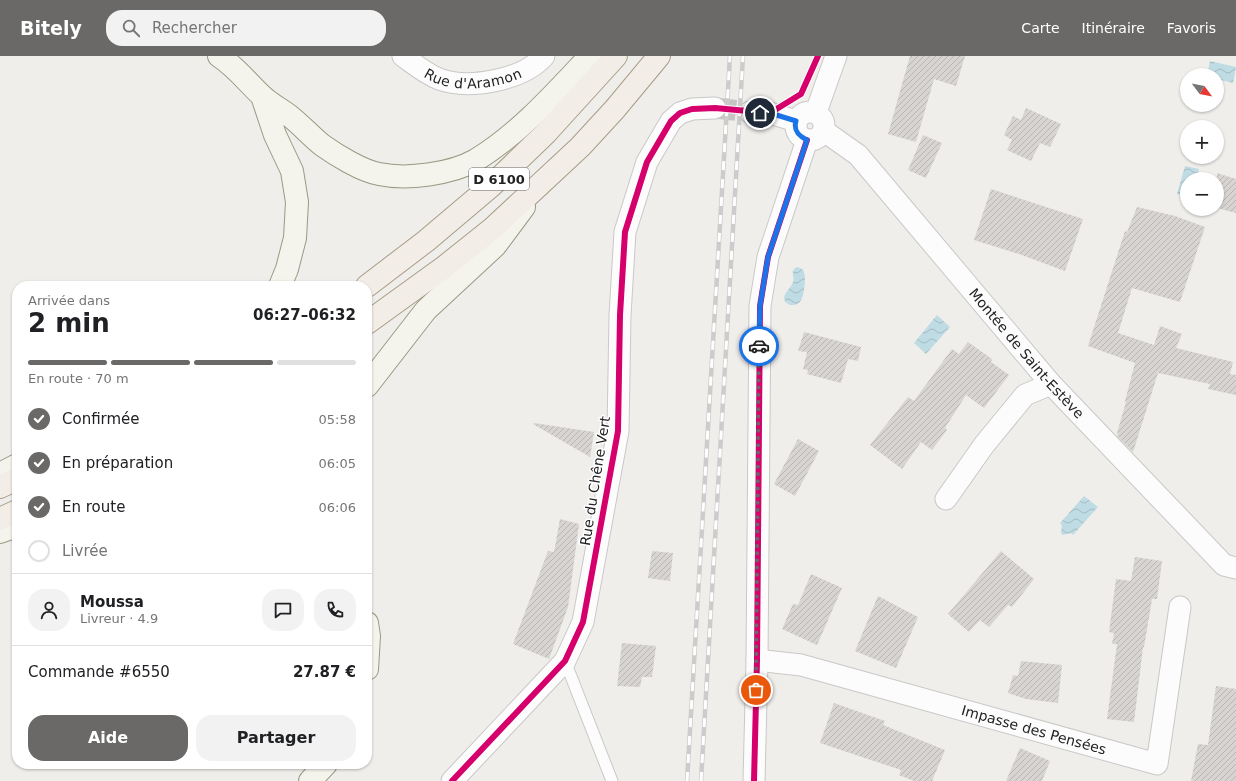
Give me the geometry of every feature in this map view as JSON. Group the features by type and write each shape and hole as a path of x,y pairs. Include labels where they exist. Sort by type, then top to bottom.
{"main road":[{"path":"219,56 238,71 262,96 290,117 323,146 357,166 378,174 412,177 445,172 475,160 501,142 536,113 590,56"},
{"name":"D 6100","path":"372,282 426,241 491,186 546,133 616,56"},
{"name":"D 6100","path":"372,319 444,268 481,238 543,182 610,115 659,56"},
{"path":"262,96 275,135 292,171 297,202 295,238 287,269 282,281"},
{"path":"372,380 426,310 495,246 543,182"},
{"path":"0,474 12,468"},
{"path":"0,487 12,481"},
{"path":"0,519 12,513"},
{"path":"0,532 12,528"},
{"path":"310,781 321,769"}],"street":[{"name":"Rue d'Aramon","path":"403,56 417,67 439,79 463,84 490,83 515,75 539,62 544,56"},
{"path":"754,781 757,660 760,306 768,257 815,128 836,56"},
{"name":"Rue du Chêne Vert","path":"452,781 564,661 583,622 618,431 620,315 625,232 648,162 671,122 680,113 692,109 715,108"},
{"name":"Montée de Saint-Estève","path":"750,112 770,113 796,121 796,132 800,137 815,128 858,156 1050,384 1224,565 1236,568"},
{"path":"946,499 984,445 1025,395 1050,384"},
{"name":"Impasse des Pensées","path":"757,660 801,666 1157,764 1180,607"}],"lane":[{"path":"564,661 612,781"}],"water":[{"path":"1210,61 1236,67 1233,83 1224,81 1224,68 1208,68"},
{"path":"1185,166 1199,169 1198,172 1183,172"},
{"path":"1180,184 1180,195 1177,194"},
{"path":"797,267 802,269 804,273 804,291 800,302 790,305 785,302 784,297 792,284 793,270"},
{"path":"937,315 950,327 926,354 914,343"},
{"path":"1084,496 1098,507 1073,535 1071,533 1063,535 1061,533 1062,525 1060,523"}],"building":[{"path":"910,56 965,56 956,86 934,79 916,142 888,134"},
{"path":"1026,108 1061,124 1050,147 1040,143 1031,161 1007,150 1012,140 1004,135 1013,116 1021,120"},
{"path":"923,135 942,143 926,178 908,170"},
{"path":"1224,175 1236,179 1236,213 1224,210"},
{"path":"991,189 1083,219 1065,271 1019,254 974,240"},
{"path":"1137,207 1175,216 1205,227 1180,302 1132,288 1118,333 1154,345 1160,326 1182,334 1176,348 1233,362 1230,374 1236,375 1236,395 1208,389 1210,384 1158,373 1133,452 1117,436 1117,433 1135,363 1088,346 1125,231 1127,232"},
{"path":"804,332 861,347 858,361 848,359 841,383 807,374 808,370 803,369 807,352 798,351"},
{"path":"968,342 992,359 991,362 1009,375 984,408 966,395 945,428 947,430 932,450 921,442 902,469 870,445 908,397 914,401 952,349 959,354"},
{"path":"533,424 594,432 590,457"},
{"path":"798,439 819,451 795,496 774,484"},
{"path":"560,519 579,524 568,607 549,659 513,644 548,551 554,552"},
{"path":"652,551 673,553 670,581 648,578"},
{"path":"1001,551 1034,579 1012,607 1008,605 989,627 980,620 969,632 948,614"},
{"path":"1135,557 1162,561 1157,599 1152,599 1143,647 1134,722 1107,719 1117,644 1112,644 1114,633 1109,632 1116,579 1131,581"},
{"path":"811,574 842,588 817,645 782,629 793,604 798,605"},
{"path":"878,596 918,617 896,668 855,651"},
{"path":"622,643 656,646 652,677 642,677 640,687 617,686"},
{"path":"1021,661 1062,665 1058,703 1026,699 1008,693 1013,675 1018,676"},
{"path":"1216,686 1236,689 1236,781 1191,781 1198,744 1208,745"},
{"path":"834,703 885,721 883,725 945,750 932,781 914,781 899,775 901,770 820,743"},
{"path":"1020,748 1050,761 1042,781 1006,781"}],"tunnel":[{"path":"715,108 750,112"}],"railway":[{"path":"687,781 730,56"},
{"path":"701,781 743,56"}],"cycle path":[{"path":"452,781 565,661 583,622 618,431 620,315 625,232 647,162 671,121 680,113 692,109 715,108 770,113 801,94 818,56"},
{"path":"754,781 757,660 760,306 768,257 807,140"}],"way so far":[{"path":"756,690 759,346"}],"route":[{"path":"759,346 760,306 768,257 807,140 800,137 796,132 796,121 770,113 760,113"}]}
